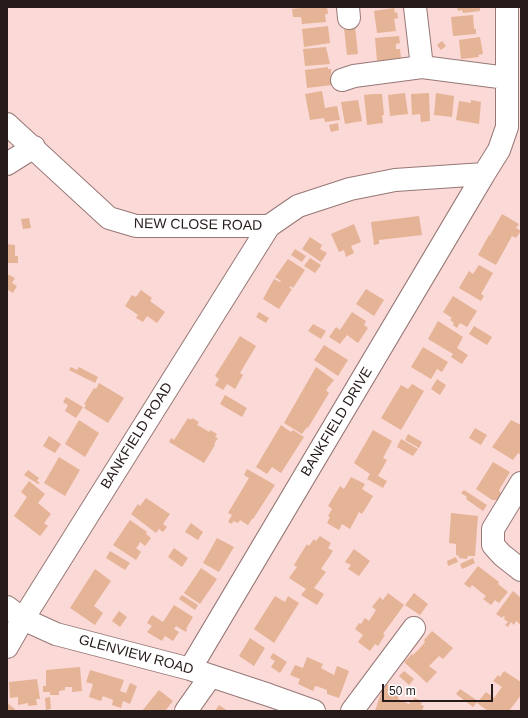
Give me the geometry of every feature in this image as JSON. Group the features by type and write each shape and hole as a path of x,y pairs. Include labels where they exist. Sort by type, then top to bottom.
{"street":[{"path":"415,7 422,67"},
{"path":"484,174 499,150 507,127 507,7"},
{"path":"342,80 354,76 422,67 507,78"},
{"name":"NEW CLOSE ROAD","path":"7,124 34,147 109,218 136,226 269,226 298,206 350,189 395,180 484,174"},
{"path":"7,164 34,147"},
{"name":"BANKFIELD DRIVE","path":"190,669 484,174"},
{"name":"BANKFIELD ROAD","path":"7,647 15,613 269,226"},
{"path":"521,483 493,529 493,545 502,555 521,570"},
{"name":"GLENVIEW ROAD","path":"15,613 56,634 190,669 314,711"},
{"path":"352,711 414,628"},
{"path":"186,711 210,677"}],"building":[{"path":"301,7 327,7 328,14 325,14 326,22 302,24 301,17 293,17 292,9"},
{"path":"457,7 480,7 480,11 463,13 462,10 458,11"},
{"path":"394,8 395,13 397,12 398,18 394,19 396,31 377,33 374,11"},
{"path":"473,15 476,34 453,36 451,17"},
{"path":"328,26 330,43 304,47 302,29"},
{"path":"355,26 358,54 347,55 344,28"},
{"path":"399,36 400,43 396,44 396,49 400,49 401,58 377,61 375,38"},
{"path":"480,37 483,54 478,55 479,57 461,59 459,40"},
{"path":"442,41 446,46 441,50 437,45"},
{"path":"326,47 330,64 305,66 303,49"},
{"path":"328,67 328,69 331,69 332,85 307,88 305,70"},
{"path":"322,91 325,108 337,106 340,120 325,122 324,118 310,120 305,94"},
{"path":"405,93 408,114 390,116 388,95"},
{"path":"429,93 430,121 421,122 420,114 412,115 411,94"},
{"path":"436,93 454,96 452,117 434,115"},
{"path":"382,94 384,115 382,115 383,123 367,125 364,95"},
{"path":"358,100 362,121 345,124 341,102"},
{"path":"471,100 481,102 479,124 456,120 459,101 471,103"},
{"path":"338,123 339,130 331,132 329,125"},
{"path":"502,214 519,224 516,228 521,231 516,238 512,236 496,265 478,255 489,235 494,237 490,235"},
{"path":"419,216 422,235 379,240 379,244 374,245 371,222"},
{"path":"29,218 31,228 23,229 21,219"},
{"path":"354,224 361,242 351,246 354,253 346,257 344,250 339,252 331,234"},
{"path":"310,237 322,245 320,249 327,253 321,262 302,249"},
{"path":"7,244 15,245 15,256 18,256 18,263 7,263"},
{"path":"295,249 306,256 302,262 291,255"},
{"path":"310,258 321,265 315,273 304,266"},
{"path":"288,259 305,270 293,288 291,286 289,288 292,289 279,309 263,299 274,279 280,282 281,281 275,277"},
{"path":"479,265 493,273 481,294 484,296 481,301 459,288 469,271 473,274"},
{"path":"7,274 15,278 12,283 17,286 13,293 8,290 7,293"},
{"path":"366,289 384,300 374,316 356,304"},
{"path":"141,290 152,298 150,301 165,312 157,323 147,316 143,322 136,318 138,315 125,306 132,295 136,297"},
{"path":"453,296 477,311 467,327 460,323 457,328 450,320 452,318 443,312"},
{"path":"259,312 269,318 266,323 256,317"},
{"path":"352,312 366,321 364,325 368,328 358,343 347,335 340,344 329,337 336,327 340,330"},
{"path":"438,321 463,337 457,348 468,355 462,364 451,357 453,354 428,339"},
{"path":"313,324 326,331 321,339 308,331"},
{"path":"474,326 492,337 487,345 469,334"},
{"path":"240,336 256,346 240,373 243,375 235,389 227,384 223,390 215,385 219,379 215,376"},
{"path":"324,345 348,360 338,376 314,360"},
{"path":"423,347 448,362 442,372 437,369 431,379 411,367"},
{"path":"71,367 77,370 79,367 98,377 95,383 69,370"},
{"path":"316,367 334,380 326,390 329,393 308,428 307,427 302,434 284,423"},
{"path":"437,379 446,385 440,395 431,389"},
{"path":"99,383 124,398 108,423 84,408 86,405 84,404"},
{"path":"412,384 424,391 401,430 381,418 401,385 408,389"},
{"path":"225,395 247,408 242,417 220,404"},
{"path":"66,397 83,407 76,418 65,411 68,405 63,402"},
{"path":"188,418 191,420 192,418 199,422 197,425 209,432 210,430 217,434 215,437 218,438 214,444 215,445 204,463 169,442 171,438 174,440"},
{"path":"79,420 99,433 85,457 65,444"},
{"path":"511,420 521,425 521,452 520,454 518,453 513,460 492,447"},
{"path":"281,425 291,432 293,430 304,437 281,473 272,467 267,474 256,467"},
{"path":"475,428 487,435 481,445 469,438"},
{"path":"373,430 392,441 383,458 387,460 378,476 387,481 383,488 367,479 370,474 354,463"},
{"path":"408,434 422,442 419,448 405,440"},
{"path":"49,436 61,444 55,453 43,446"},
{"path":"401,439 418,449 413,456 397,447"},
{"path":"59,457 80,470 65,496 44,483"},
{"path":"493,462 510,472 499,490 501,494 497,500 492,500 476,489"},
{"path":"247,469 275,485 248,525 240,520 238,523 233,521 232,524 228,522 232,515 228,513 249,478 244,475"},
{"path":"28,470 39,478 37,481 40,483 38,484 24,475"},
{"path":"351,477 365,484 362,489 373,496 362,514 359,512 350,529 342,524 339,530 327,523 330,517 328,516 332,509 328,506 340,486 344,489"},
{"path":"29,481 45,494 38,503 51,514 44,523 48,526 40,536 14,516 27,497 21,492"},
{"path":"464,490 487,505 483,511 466,499 467,497 461,493"},
{"path":"146,498 170,514 163,524 167,527 163,532 159,529 156,533 131,514 138,504 140,506"},
{"path":"451,513 478,516 475,556 468,556 467,559 459,558 459,556 456,555 456,544 449,543"},
{"path":"130,520 147,532 146,534 151,538 145,546 140,542 136,548 141,552 136,560 113,545"},
{"path":"191,523 203,532 198,540 185,532"},
{"path":"320,536 331,543 328,548 333,551 321,569 326,572 314,588 324,594 317,605 301,595 306,589 289,578 297,567 294,565 307,544 309,546 314,539 316,541"},
{"path":"217,538 234,547 219,572 203,563"},
{"path":"174,548 188,558 182,567 168,557"},
{"path":"354,549 370,561 359,576 348,569 351,565 345,562"},
{"path":"110,551 130,563 125,570 106,558"},
{"path":"456,557 458,562 448,566 447,561"},
{"path":"473,558 475,563 462,569 460,564"},
{"path":"478,566 499,582 498,584 508,592 499,603 495,600 491,605 483,599 486,596 472,585 470,588 464,584"},
{"path":"201,568 217,579 200,604 184,593"},
{"path":"95,569 111,581 94,606 103,613 95,625 70,608"},
{"path":"513,591 521,598 521,625 516,621 514,625 511,622 508,627 505,625 508,622 504,619 505,617 503,616 502,618 496,614"},
{"path":"388,593 404,605 383,634 385,635 378,646 375,644 370,651 358,642 363,635 355,629 365,618 369,621 376,610 372,607 380,597 383,600"},
{"path":"414,593 428,604 420,615 405,605"},
{"path":"182,595 198,605 195,610 179,599"},
{"path":"275,596 285,602 288,596 299,603 274,643 254,629"},
{"path":"174,605 193,617 186,629 186,632 176,626 174,629 179,632 173,641 165,636 162,641 147,632 152,626 147,623 152,615 163,622"},
{"path":"119,611 127,617 120,627 112,621"},
{"path":"432,631 453,648 443,659 439,656 429,666 437,672 427,683 404,662 420,648 425,642 424,640"},
{"path":"250,638 265,648 254,666 239,656"},
{"path":"273,653 287,662 280,673 271,667 275,661 270,658"},
{"path":"307,657 323,664 321,668 334,675 337,666 349,671 339,698 327,694 327,690 319,687 315,686 313,691 298,684 300,679 290,675 295,665 303,668"},
{"path":"80,667 82,691 72,692 72,687 65,687 65,690 59,691 59,695 50,695 50,692 43,692 43,686 46,686 46,670"},
{"path":"90,670 124,680 120,691 126,693 130,683 137,686 130,704 123,701 121,708 112,705 113,700 103,696 101,701 89,697 93,684 86,682"},
{"path":"404,671 414,679 409,685 399,676"},
{"path":"504,671 521,682 521,695 509,711 488,711 477,703 486,692 494,698 502,687 493,681 498,675 500,677"},
{"path":"37,679 40,699 36,699 37,705 28,706 28,703 18,705 18,697 10,698 9,682"},
{"path":"387,684 394,687 393,692 400,694 398,699 402,701 409,704 414,698 422,701 421,705 424,706 422,711 375,711 381,693 374,688 380,686 384,689"},
{"path":"460,689 478,701 473,707 456,694"},
{"path":"159,690 173,701 165,711 142,711"},
{"path":"50,697 51,709 46,710 45,698"},
{"path":"7,703 15,709 14,711 7,711"},
{"path":"219,705 228,711 215,711"}]}
